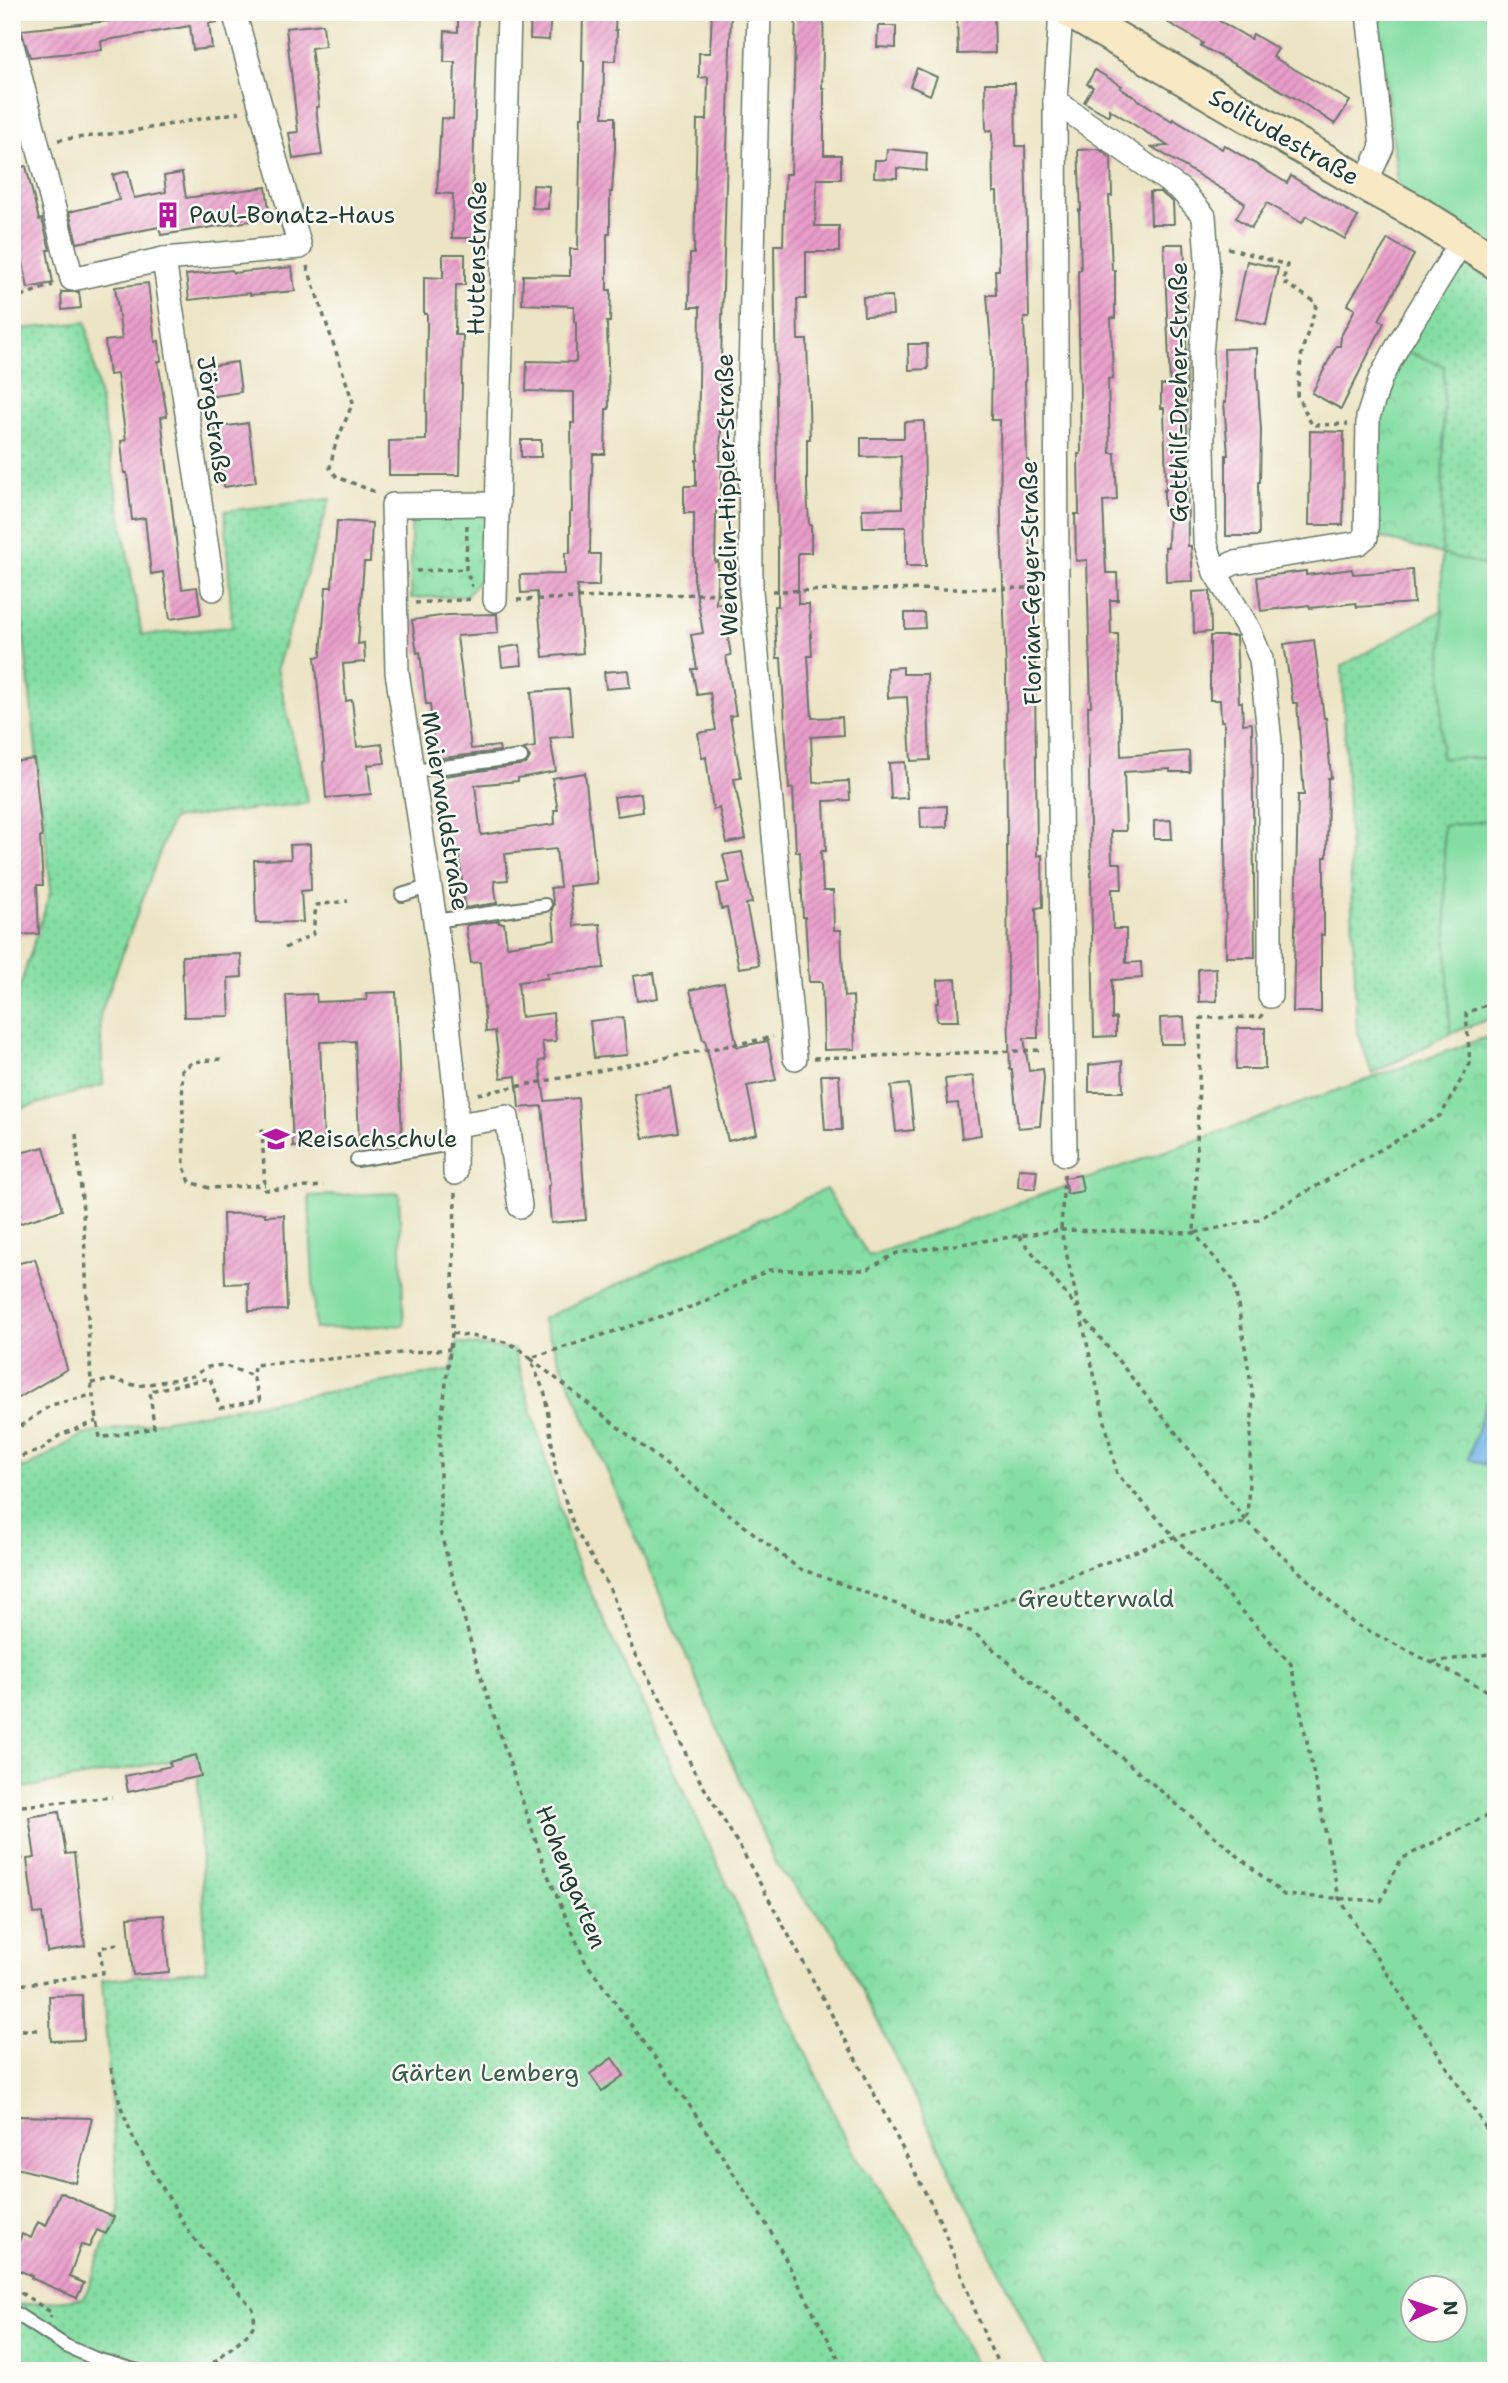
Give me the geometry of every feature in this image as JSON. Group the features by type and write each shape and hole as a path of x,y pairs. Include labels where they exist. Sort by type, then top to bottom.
{"main road":[{"name":"Solitudestraße","path":"1071,12 1413,210 1496,262"}],"street":[{"path":"12,45 72,279 164,259 300,247 234,12"},
{"name":"Huttenstraße","path":"503,600 498,504 509,12"},
{"name":"Wendelin-Hippler-Straße","path":"759,12 750,374 751,591 795,1058"},
{"name":"Florian-Geyer-Straße","path":"1061,12 1055,101 1057,587 1065,1154"},
{"path":"1365,184 1382,147 1368,12"},
{"name":"Gotthilf-Dreher-Straße","path":"1055,101 1181,190 1204,216 1208,273 1200,354 1205,541 1215,572 1249,630 1261,659 1270,742 1270,996"},
{"path":"1215,572 1234,563 1359,543 1366,537 1368,417 1381,377 1462,241"},
{"name":"Jörgstraße","path":"164,259 213,589"},
{"path":"393,505 498,504"},
{"name":"Maierwaldstraße","path":"393,505 397,673 442,967 456,1098 455,1173"},
{"path":"456,1134 507,1117 520,1206"}],"lane":[{"path":"413,771 521,757"},
{"path":"401,895 430,886"},
{"path":"435,921 545,905"},
{"path":"357,1160 456,1134"},
{"path":"12,2311 66,2346 96,2359 138,2371"}],"path":[{"path":"37,143 127,132 260,108"},
{"path":"1206,244 1232,248 1287,265 1283,282 1317,303 1301,362 1297,395 1304,411 1312,425 1368,424"},
{"path":"300,247 353,401 334,449 330,468 337,477 377,492 393,505"},
{"path":"12,299 72,279"},
{"path":"425,603 476,599 466,569 467,520"},
{"path":"394,571 466,569"},
{"path":"768,591 1038,587"},
{"path":"503,600 729,593"},
{"path":"285,948 313,934 316,905 348,901"},
{"path":"1247,1522 1253,1396 1234,1280 1194,1233 1201,1018 1261,1017 1270,996"},
{"path":"530,1358 697,1306 769,1270 866,1270 897,1253 1061,1230 1194,1233 1257,1220 1441,1115 1470,1064 1466,1013 1496,1001"},
{"path":"456,1098 756,1040"},
{"path":"839,1059 1064,1049"},
{"path":"221,1059 194,1062 182,1070 184,1167 190,1182 209,1188 265,1185"},
{"path":"262,1129 265,1190 324,1186"},
{"path":"76,1134 83,1211 91,1383 100,1438 154,1428 150,1391 210,1378 220,1408 260,1400 253,1376 254,1365 450,1349"},
{"path":"1065,1154 1061,1230 1117,1474 1291,1664 1339,1898 1496,2144"},
{"name":"Hohengarten","path":"455,1173 452,1333 440,1432 440,1531 477,1665 546,1871 585,1961 686,2100 770,2230 845,2371"},
{"path":"1019,1236 1247,1522 1353,1623 1496,1695"},
{"path":"452,1333 505,1342 519,1348 798,1568 973,1632 1284,1895 1381,1900 1402,1859 1496,1811"},
{"path":"530,1358 545,1394 556,1473 575,1529 611,1591 634,1653 660,1698 693,1769 741,1849 814,1982 941,2222 987,2341 1002,2371"},
{"path":"91,1383 113,1380 138,1386 193,1376 208,1367 223,1365 253,1376"},
{"path":"12,1432 51,1405 92,1395"},
{"path":"12,1459 41,1450 60,1435 97,1421"},
{"path":"946,1622 1174,1537 1247,1522"},
{"path":"1431,1662 1496,1653"},
{"path":"12,1807 112,1797"},
{"path":"12,1860 23,1858"},
{"path":"12,1986 103,1973 100,1948 121,1943"},
{"path":"12,2030 37,2030"},
{"path":"111,2068 134,2140 191,2235 253,2309 255,2323 249,2333 203,2371"}],"green space":[{"path":"1378,12 1496,12 1496,282 1457,259 1398,183"},
{"path":"1457,259 1496,282 1496,568 1442,554 1444,366 1405,351"},
{"path":"86,322 142,635 232,627 225,511 330,499 277,668 308,803 172,819 100,1015 103,1085 12,1111 12,1011 51,890 12,525 12,330"},
{"path":"1405,351 1444,366 1442,554 1375,536 1376,425"},
{"path":"482,514 491,528 490,567 466,596 411,598 411,524 416,516"},
{"path":"1442,554 1496,568 1496,758 1441,758"},
{"path":"1443,610 1441,758 1496,758 1496,820 1443,826 1450,1034 1372,1074 1357,1029 1342,666"},
{"path":"1496,820 1496,1016 1450,1034 1443,825"},
{"name":"Greutterwald","path":"1496,1034 1496,2371 1048,2371 836,1936 776,1865 542,1319 826,1189 869,1256"},
{"path":"399,1193 404,1325 315,1329 309,1196"},
{"name":"Gärten Lemberg","path":"457,1343 514,1350 573,1554 853,2154 913,2237 977,2371 12,2371 12,2314 18,2305 84,2298 119,2209 102,1980 206,1970 197,1756 12,1790 12,1470 28,1467 82,1435 452,1370"}],"water":[{"path":"1496,1387 1496,1469 1468,1459 1486,1402"}],"building":[{"path":"108,12 217,12 217,22 209,23 212,48 193,50 190,26 101,41 102,50 30,57 21,30 109,21"},
{"path":"458,12 478,12 472,207 478,208 477,238 452,238 453,194 437,193 441,118 453,119 455,62 444,62 445,31 458,32"},
{"path":"531,12 551,12 549,40 530,39"},
{"path":"583,12 616,12 617,30 616,61 604,61 603,117 615,117 615,148 610,192 610,234 607,234 607,290 611,290 610,322 607,322 609,409 606,409 605,454 593,454 591,495 590,554 600,554 599,586 577,586 583,653 543,657 537,592 521,593 520,575 565,574 565,553 570,553 571,423 574,423 574,392 526,391 527,361 576,362 576,322 574,306 522,304 523,275 570,276 570,249 578,249 583,117"},
{"path":"712,12 731,12 720,393 722,465 720,508 717,508 716,513 716,604 722,603 731,655 726,656 736,715 730,716 741,778 734,779 746,839 727,843 719,808 713,810 706,757 702,758 698,733 716,730 710,693 697,695 692,669 697,669 691,635 703,633 694,579 694,513 684,513 684,486 696,486 698,460 700,307 689,307 690,254 694,254 697,120 707,120 708,77 699,78 699,53 710,53"},
{"path":"796,12 824,12 824,155 841,155 841,179 817,179 815,226 839,226 839,252 806,252 806,299 797,299 798,340 807,340 810,439 807,439 807,489 811,525 811,553 798,553 798,604 809,604 812,656 808,656 812,718 842,717 843,735 811,737 813,783 849,781 850,800 824,801 826,851 821,851 823,891 833,891 834,930 841,930 844,997 853,996 855,1049 824,1050 822,982 809,982 800,852 796,852 793,788 789,789 781,658 777,658 774,606 778,606 778,554 774,245 783,245 785,174 791,174"},
{"path":"957,12 994,12 995,53 958,54"},
{"path":"1150,12 1204,12 1251,39 1253,34 1278,49 1273,57 1350,101 1335,124 1295,98 1201,46 1203,43"},
{"path":"323,24 325,46 311,48 322,155 293,159 289,133 298,132 286,28"},
{"path":"878,26 896,26 896,48 877,47"},
{"path":"917,68 937,77 930,95 910,86"},
{"path":"1095,70 1172,121 1173,119 1222,149 1224,145 1287,183 1291,176 1358,217 1345,239 1306,216 1302,223 1267,203 1251,228 1236,218 1245,203 1152,147 1168,146 1109,109 1109,116 1084,102 1093,87 1087,84"},
{"path":"985,83 1015,83 1016,146 1025,146 1029,318 1024,318 1025,380 1031,594 1034,594 1037,856 1042,855 1043,907 1036,908 1038,1038 1024,1038 1029,1071 1043,1069 1044,1079 1040,1126 1018,1128 1010,1070 1008,1009 1006,672 1000,420 991,420 992,357 987,295 996,295 995,270 999,270 997,192 993,192 992,130 986,131"},
{"path":"887,149 927,153 926,171 897,168 897,178 874,177 875,160 886,160"},
{"path":"1099,149 1111,158 1112,196 1109,196 1112,270 1115,270 1115,318 1111,318 1113,379 1108,379 1110,453 1115,453 1117,500 1103,501 1106,573 1117,573 1118,600 1110,600 1111,634 1118,634 1121,756 1189,751 1190,772 1170,772 1170,769 1124,772 1126,831 1111,831 1112,863 1121,863 1122,889 1112,889 1113,929 1126,929 1126,963 1141,962 1142,978 1112,980 1112,1019 1116,1018 1116,1036 1094,1037 1087,560 1076,561 1075,514 1079,514 1078,454 1081,454 1078,270 1081,270 1081,210 1078,150"},
{"path":"26,166 39,220 42,219 50,250 47,250 53,283 28,288 12,208 12,169"},
{"path":"128,171 134,198 166,192 164,176 182,173 186,198 266,187 270,218 161,235 159,227 77,243 69,212 119,200 113,175"},
{"path":"533,185 549,186 548,209 532,208"},
{"path":"1150,192 1160,192 1173,202 1174,224 1151,224"},
{"path":"1388,239 1414,255 1379,320 1384,323 1341,409 1312,393 1336,346 1340,346 1341,336 1355,309 1347,305"},
{"path":"1164,244 1184,244 1189,334 1186,335 1188,546 1191,546 1193,581 1166,582 1165,547 1168,547 1169,507 1164,507 1164,408 1161,408 1161,385 1170,385"},
{"path":"443,254 465,254 465,285 456,285 455,335 463,335 460,475 389,475 389,441 426,440 427,314 424,314 424,277 443,278"},
{"path":"1247,261 1278,268 1266,325 1235,318"},
{"path":"292,267 295,291 189,300 186,275"},
{"path":"148,283 155,342 159,341 161,361 158,361 167,416 161,417 182,589 197,587 201,614 170,619 163,572 151,574 145,518 132,520 127,473 124,473 121,441 126,440 117,374 109,375 105,341 122,339 115,287"},
{"path":"61,292 79,292 81,308 62,310"},
{"path":"892,296 893,315 864,316 863,297"},
{"path":"908,344 927,344 928,369 909,370"},
{"path":"1257,348 1261,429 1259,536 1226,536 1228,455 1224,349"},
{"path":"237,362 241,392 208,397 204,367"},
{"path":"924,421 926,566 906,566 906,527 863,527 862,509 902,508 901,456 861,457 861,438 904,438 904,422"},
{"path":"248,423 256,482 224,487 215,428"},
{"path":"1310,431 1344,432 1343,525 1309,525"},
{"path":"521,440 541,440 541,457 521,457"},
{"path":"337,521 372,523 370,562 364,562 358,644 364,643 365,662 343,664 346,701 352,700 357,747 382,744 385,763 368,765 371,794 326,798 315,657 321,656 326,587 332,587"},
{"path":"1352,569 1353,574 1412,570 1414,603 1357,607 1356,603 1310,608 1309,605 1261,611 1257,577 1306,571 1306,575"},
{"path":"1210,591 1211,632 1194,633 1193,592"},
{"path":"905,613 924,613 925,628 905,629"},
{"path":"497,614 498,633 457,636 471,749 499,746 500,751 435,759 430,704 426,704 420,652 417,653 412,620 448,615"},
{"path":"1210,636 1236,636 1239,702 1242,702 1243,724 1252,723 1255,957 1226,957 1224,721 1221,721 1220,700 1210,700"},
{"path":"1314,640 1326,718 1331,778 1328,778 1327,857 1324,857 1321,1012 1293,1012 1298,795 1304,795 1297,703 1293,703 1284,644"},
{"path":"520,645 522,665 502,667 500,648"},
{"path":"903,667 903,674 927,674 930,760 911,761 907,697 888,698 887,668"},
{"path":"628,670 630,687 606,689 604,672"},
{"path":"569,689 573,736 550,738 556,771 518,778 518,781 475,785 481,835 555,824 554,810 558,810 552,778 585,773 597,883 569,886 574,926 600,924 604,968 547,973 548,978 518,982 521,1017 553,1013 556,1041 542,1042 545,1060 539,1061 545,1101 578,1098 586,1220 551,1223 542,1106 519,1108 516,1076 501,1078 495,1031 486,1032 480,962 471,963 466,928 467,925 499,921 504,923 507,946 555,939 552,910 554,904 550,888 560,887 556,849 505,854 508,880 494,881 497,903 465,908 459,854 448,856 438,777 526,764 530,757 524,749 535,747 531,692"},
{"path":"34,759 42,837 43,885 37,885 39,934 12,935 12,762"},
{"path":"905,762 907,798 891,799 889,763"},
{"path":"641,793 643,812 617,816 614,797"},
{"path":"947,806 947,827 921,828 920,807"},
{"path":"1171,820 1172,839 1154,839 1154,821"},
{"path":"310,844 311,890 301,891 303,922 256,923 254,860 291,859 290,845"},
{"path":"742,852 752,903 746,904 759,965 739,968 727,908 721,909 717,884 730,882 723,855"},
{"path":"241,954 242,977 228,978 230,1016 184,1017 182,956"},
{"path":"1216,968 1217,1001 1199,1002 1198,969"},
{"path":"654,973 658,998 637,1001 633,976"},
{"path":"956,979 959,1021 937,1021 938,980"},
{"path":"724,983 737,1047 768,1041 776,1080 747,1086 757,1134 728,1141 705,1040 690,990"},
{"path":"396,992 402,1138 359,1140 355,1041 320,1042 324,1145 293,1147 286,995 316,994 317,1002 367,1000 366,993"},
{"path":"623,1017 627,1055 594,1058 590,1021"},
{"path":"1184,1017 1185,1044 1161,1044 1160,1018"},
{"path":"1237,1028 1265,1028 1265,1069 1236,1069"},
{"path":"1122,1061 1123,1092 1089,1092 1089,1065"},
{"path":"821,1075 839,1075 842,1130 825,1130"},
{"path":"973,1076 981,1135 962,1138 958,1103 948,1104 945,1079"},
{"path":"909,1084 914,1130 896,1132 891,1086"},
{"path":"670,1087 678,1132 643,1138 634,1094"},
{"path":"44,1147 62,1210 12,1226 12,1155"},
{"path":"1019,1169 1037,1170 1035,1189 1018,1187"},
{"path":"1080,1175 1083,1191 1067,1194 1064,1178"},
{"path":"265,1213 265,1216 284,1215 287,1310 249,1311 248,1283 225,1284 223,1214"},
{"path":"35,1259 67,1369 12,1402 12,1265"},
{"path":"196,1755 201,1776 128,1792 125,1776 171,1766 169,1762"},
{"path":"59,1812 66,1854 74,1853 85,1946 47,1952 42,1913 34,1914 27,1859 35,1858 29,1817"},
{"path":"164,1915 169,1972 133,1975 128,1917"},
{"path":"82,1995 84,2040 51,2041 49,1996"},
{"path":"612,2058 624,2075 602,2091 590,2074"},
{"path":"19,2116 92,2118 76,2183 12,2167 12,2142"},
{"path":"60,2192 114,2217 106,2234 97,2230 89,2247 81,2245 69,2277 84,2283 77,2298 12,2267 12,2259 22,2234 31,2238 38,2222 46,2226"}],"place":[{"name":"Paul-Bonatz-Haus","path":"168,215"},
{"name":"Reisachschule","path":"276,1139"}]}
